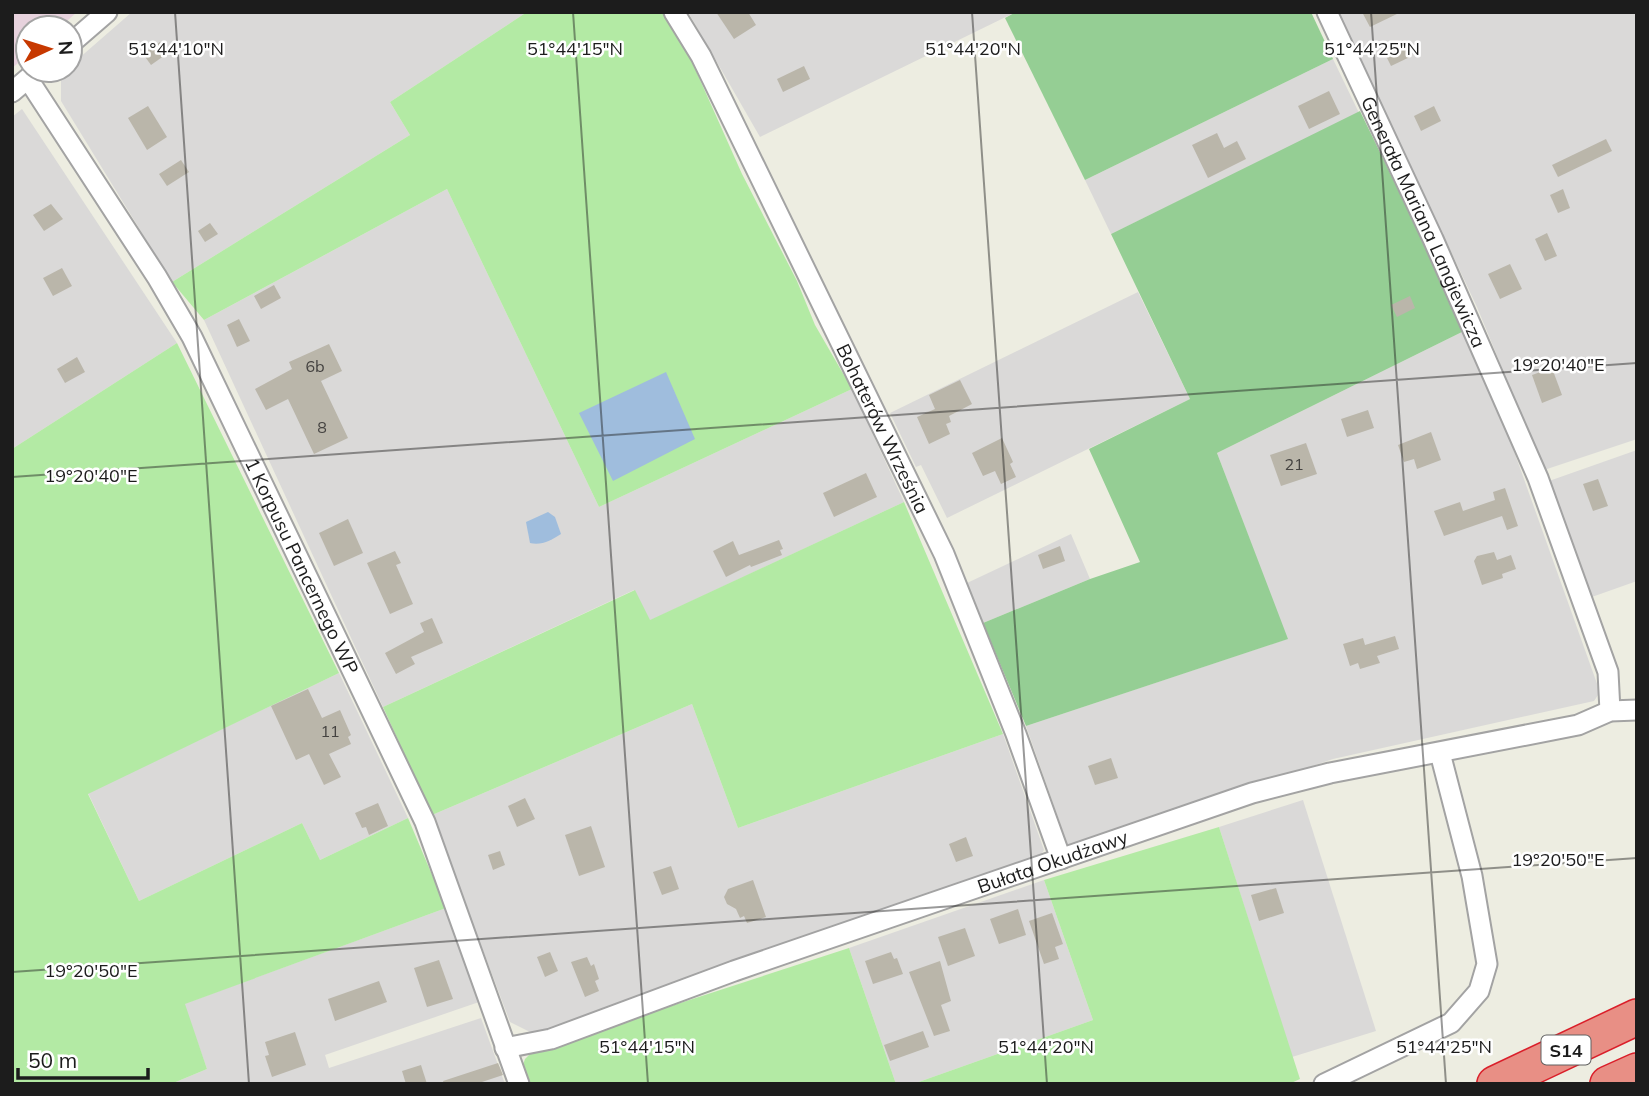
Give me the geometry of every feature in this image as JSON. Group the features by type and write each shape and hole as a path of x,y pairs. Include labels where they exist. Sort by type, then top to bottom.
{"highway":[{"name":"S14","path":"1495,1084 1637,1017"},
{"name":"S14","path":"1608,1084 1637,1071"}],"street":[{"path":"84,32 107,12"},
{"name":"Bohaterów Września","path":"674,12 701,56 944,554 1016,734 1061,859"},
{"name":"Generała Mariana Langiewicza","path":"1326,12 1433,239 1538,478 1608,672 1610,711"},
{"name":"1 Korpusu Pancernego WP","path":"39,84 192,337 425,822 519,1084"},
{"path":"1610,711 1637,710"},
{"name":"Bułata Okudżawy","path":"505,1048 551,1039 734,971 1252,793 1330,773 1578,725 1610,711"},
{"path":"1324,1084 1451,1023 1479,991 1486,964 1472,876 1440,753"}],"shaded area":[{"path":"12,12 77,12 14,14 12,68"},
{"path":"132,12 527,12 390,102 410,135 172,282 61,101 61,84 84,84 84,54"},
{"path":"688,12 1016,12 760,137"},
{"path":"1338,12 1637,12 1637,439 1544,470 1477,307"},
{"path":"1333,59 1359,113 1111,234 1085,180"},
{"path":"22,109 177,343 12,449 12,117"},
{"path":"447,189 599,507 852,389 904,502 649,621 634,590 383,707 204,320"},
{"path":"1138,292 1190,399 947,518 921,465 916,467 890,413"},
{"path":"1466,330 1515,454 1600,692 1594,701 1333,759 1069,849 1026,726 1287,639 1217,453"},
{"path":"1637,450 1637,581 1589,598 1549,481"},
{"path":"1071,534 1090,579 983,623 967,583"},
{"path":"339,673 408,818 320,860 302,823 139,901 88,793"},
{"path":"692,704 738,828 1003,734 1044,850 1037,861 534,1034 510,1022 432,815"},
{"path":"1303,800 1376,1031 1292,1057 1219,827"},
{"path":"1044,880 1093,1020 913,1084 896,1084 849,948"},
{"path":"446,908 479,1002 325,1055 329,1068 481,1018 505,1084 171,1084 207,1069 184,1004"}],"green space":[{"path":"527,12 663,12 692,62 742,174 797,281 815,325 852,389 599,507 447,189 204,320 172,282 410,135 390,102"},
{"path":"1016,12 1311,12 1333,59 1085,180 1005,18"},
{"path":"1360,111 1466,330 1217,453 1288,639 1026,726 983,623 1090,579 1140,562 1089,449 1190,399 1111,234"},
{"path":"177,343 339,673 88,794 139,901 302,823 320,860 408,818 446,908 185,1004 207,1069 171,1084 12,1084 12,449"},
{"path":"904,502 1003,734 738,828 692,704 432,815 383,707 635,590 650,620"},
{"path":"1219,827 1300,1079 1289,1084 913,1084 1093,1020 1044,880"},
{"path":"849,948 896,1084 524,1084 520,1073 525,1059 533,1051"}],"water":[{"path":"666,372 695,439 613,481 579,413"},
{"path":"548,512 555,517 561,534 542,543 530,543 526,522"}],"building":[{"path":"716,12 748,12 756,25 734,39"},
{"path":"1362,12 1401,12 1370,27"},
{"path":"1403,40 1412,56 1391,66 1383,50"},
{"path":"160,42 168,53 151,65 143,54"},
{"path":"804,66 810,79 783,92 777,79"},
{"path":"1329,91 1340,114 1309,129 1298,106"},
{"path":"148,106 167,137 147,150 128,118"},
{"path":"1434,106 1441,121 1421,131 1414,116"},
{"path":"1217,133 1224,148 1237,141 1246,159 1208,178 1192,145"},
{"path":"1606,139 1612,151 1558,177 1552,165"},
{"path":"181,160 189,172 167,186 159,174"},
{"path":"1563,189 1570,208 1558,213 1550,195"},
{"path":"51,204 63,219 44,231 33,215"},
{"path":"210,223 218,234 205,242 198,231"},
{"path":"1547,233 1557,256 1545,261 1535,239"},
{"path":"1510,264 1522,289 1500,299 1488,274"},
{"path":"62,268 72,286 53,296 43,278"},
{"path":"274,285 281,298 261,309 254,296"},
{"path":"1410,296 1415,308 1397,317 1391,305"},
{"path":"239,319 250,341 237,347 227,325"},
{"path":"329,344 342,371 321,381 348,438 314,454 288,399 266,410 255,389 292,369 289,362"},
{"path":"77,357 85,372 65,383 57,369"},
{"path":"1552,368 1562,395 1542,403 1532,375"},
{"path":"960,380 972,404 949,416 951,422 946,424 950,434 929,444 917,417 935,409 929,395"},
{"path":"1368,410 1374,428 1347,437 1341,419"},
{"path":"1431,432 1441,460 1417,469 1414,459 1404,462 1398,445"},
{"path":"1002,438 1013,462 1010,464 1016,477 1001,484 995,471 983,476 972,453"},
{"path":"1306,443 1317,474 1281,486 1270,455"},
{"path":"866,473 877,497 834,517 823,493"},
{"path":"1598,479 1608,506 1593,511 1583,484"},
{"path":"1505,488 1518,526 1507,530 1502,516 1444,536 1434,511 1460,502 1463,511 1495,500 1493,492"},
{"path":"348,519 363,553 334,566 319,533"},
{"path":"779,540 783,549 780,550 782,555 751,567 750,565 726,577 713,551 733,541 739,555"},
{"path":"1060,546 1065,561 1043,569 1038,555"},
{"path":"395,551 401,563 396,565 413,604 390,614 367,563"},
{"path":"1494,552 1497,560 1511,555 1516,569 1502,574 1503,578 1482,585 1474,561 1477,556"},
{"path":"432,618 443,643 411,657 415,664 396,674 385,653 424,632 420,623"},
{"path":"1395,636 1399,649 1377,656 1380,663 1360,669 1358,663 1350,666 1343,644 1363,638 1365,645"},
{"path":"308,689 322,718 340,710 351,735 348,737 351,744 329,754 341,777 324,785 309,754 296,760 271,706"},
{"path":"1111,758 1118,778 1095,785 1088,766"},
{"path":"525,798 535,819 517,827 508,806"},
{"path":"378,803 388,826 369,835 366,827 362,828 355,813"},
{"path":"591,826 605,867 579,876 565,835"},
{"path":"966,837 973,856 956,862 949,844"},
{"path":"500,851 505,865 493,870 488,855"},
{"path":"671,866 679,889 662,895 653,872"},
{"path":"753,880 766,917 747,923 744,916 740,918 736,909 727,904 724,897 728,889"},
{"path":"1276,888 1284,913 1259,921 1251,895"},
{"path":"1018,909 1026,935 999,944 990,919"},
{"path":"1052,913 1063,944 1055,947 1059,959 1044,964 1029,921"},
{"path":"965,928 975,956 948,966 938,937"},
{"path":"550,952 558,971 545,977 537,957"},
{"path":"891,952 894,959 897,958 903,974 873,984 865,961"},
{"path":"587,957 591,966 594,964 599,979 595,981 599,991 585,997 571,962"},
{"path":"439,960 453,999 427,1007 414,968"},
{"path":"940,961 951,1001 941,1005 950,1031 934,1036 909,972"},
{"path":"379,981 387,1002 335,1021 328,999"},
{"path":"923,1031 929,1047 890,1061 884,1045"},
{"path":"295,1032 306,1065 272,1077 265,1056 269,1055 265,1042"},
{"path":"498,1063 503,1075 476,1084 444,1084 443,1081"},
{"path":"421,1065 427,1084 406,1084 402,1071"}]}
